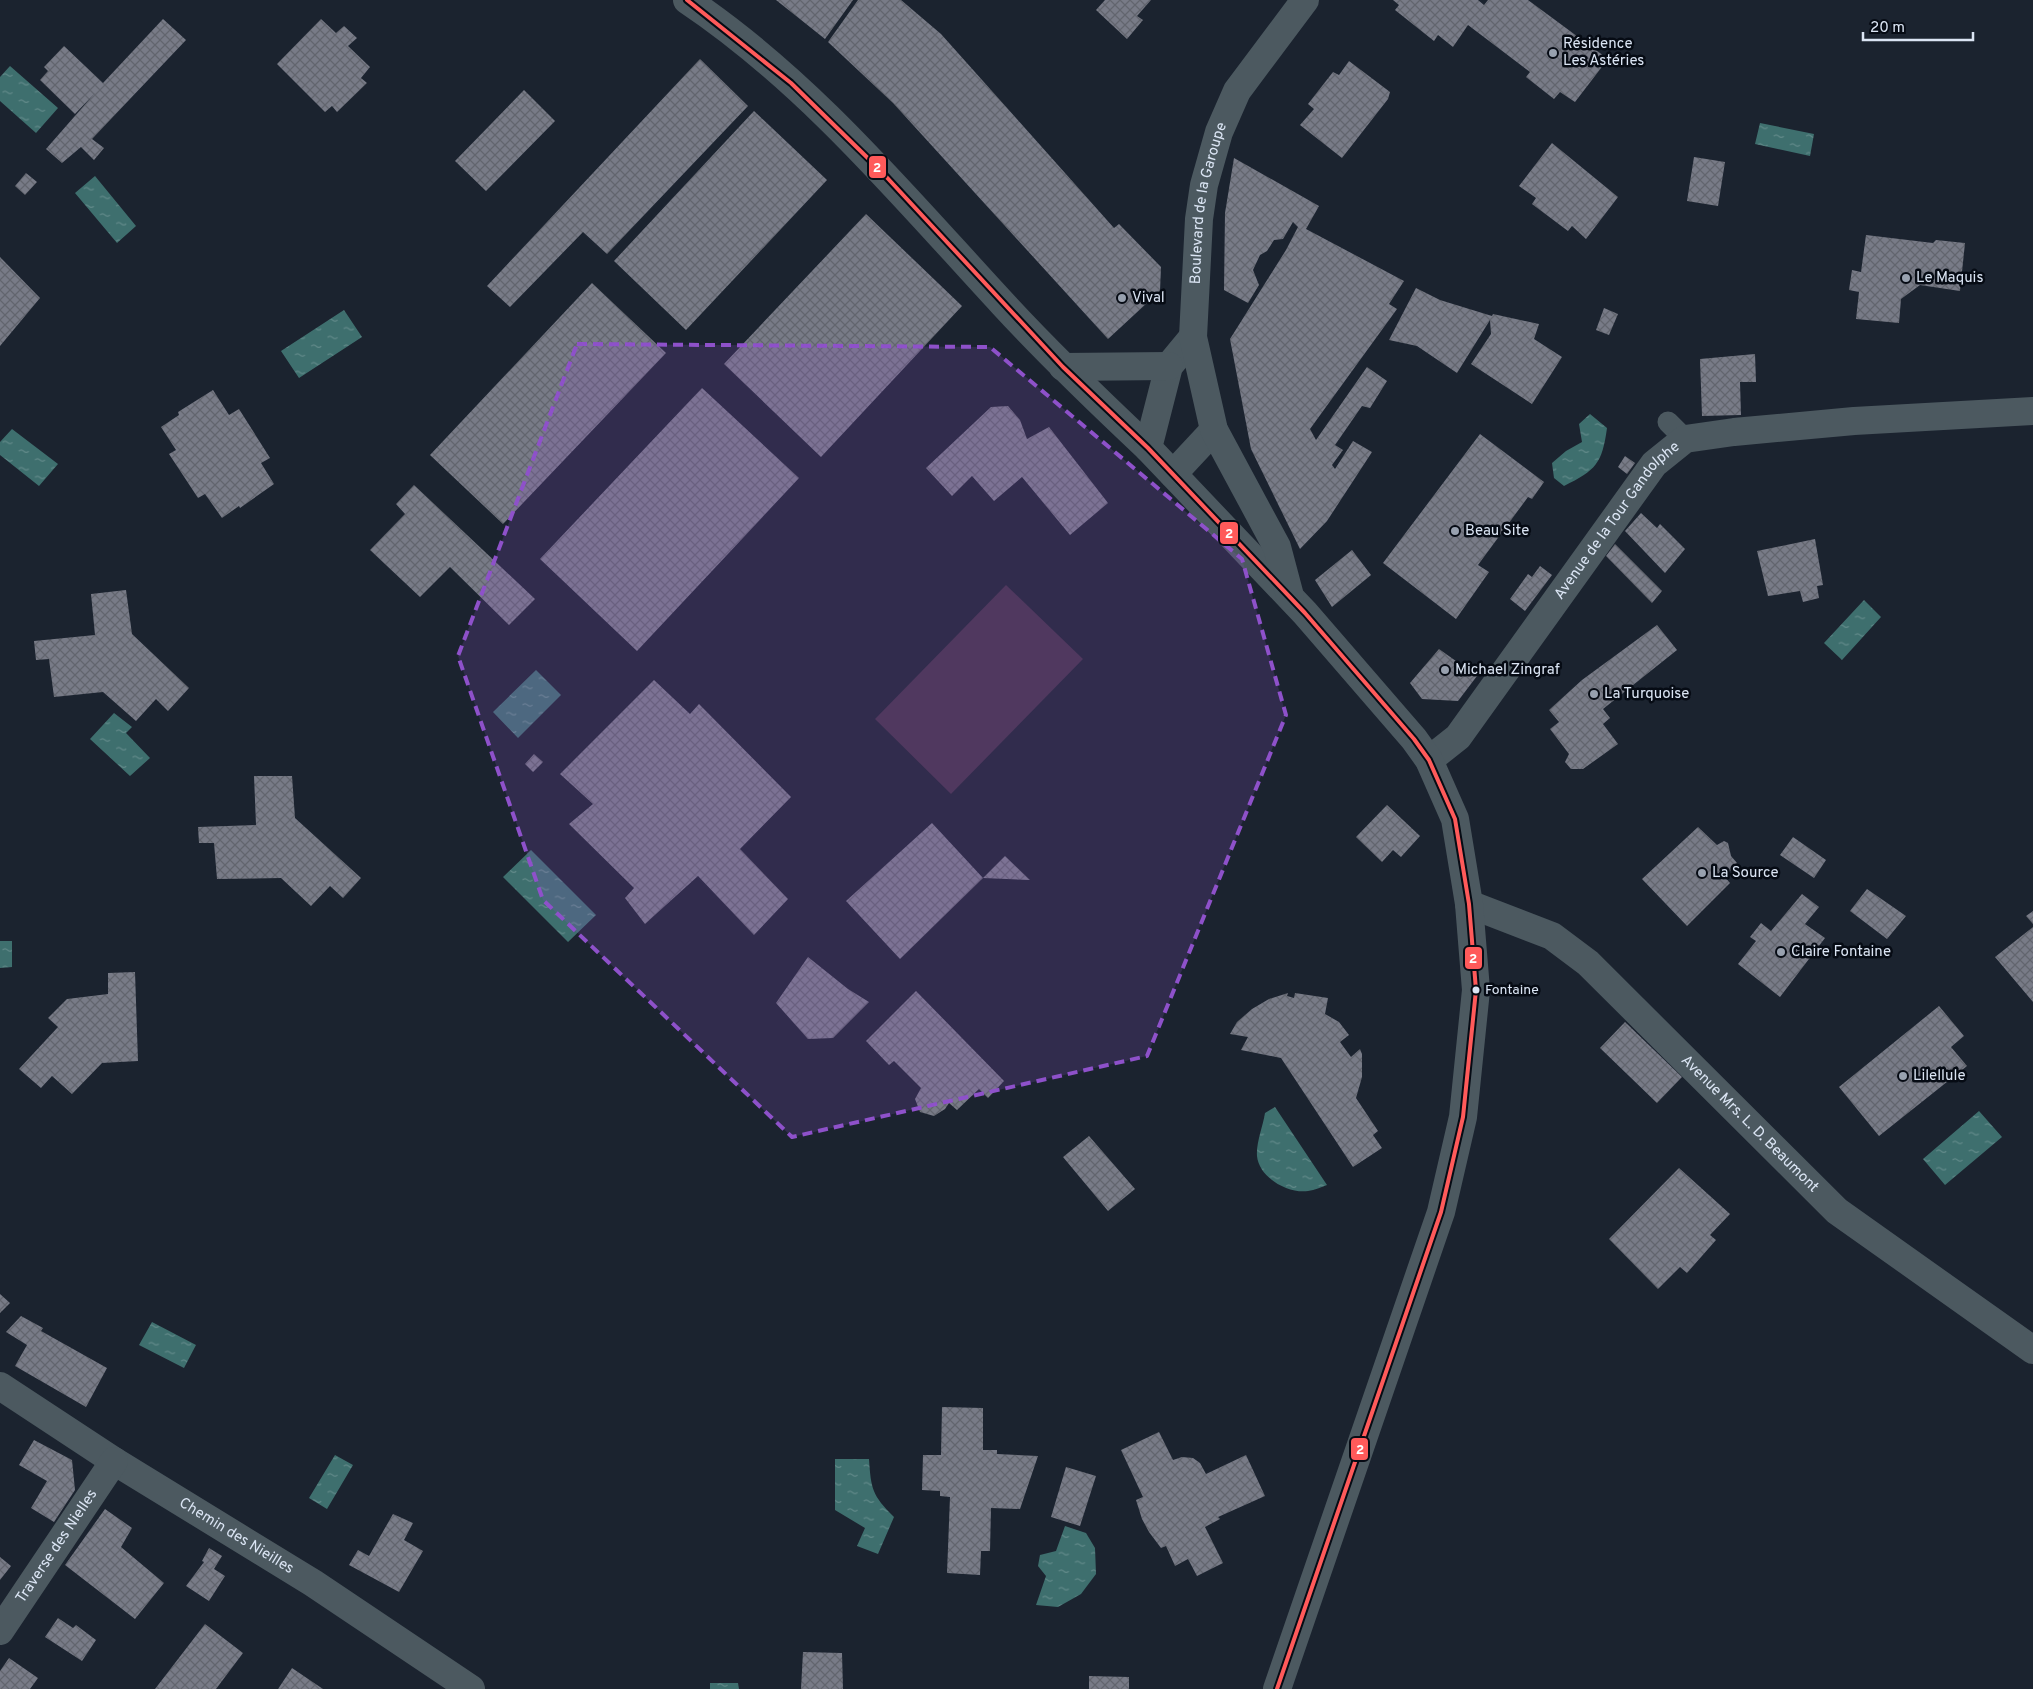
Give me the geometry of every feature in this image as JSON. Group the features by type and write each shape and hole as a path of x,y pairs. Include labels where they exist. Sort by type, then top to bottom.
{"street":[{"path":"687,0 706,13 805,96 879,169 1063,367 1148,448 1291,598 1414,739 1429,760 1455,819 1469,904 1476,990 1463,1117 1441,1212 1277,1689"},
{"name":"Boulevard de la Garoupe","path":"1291,598 1277,547 1214,430 1193,336 1199,218 1204,185 1219,132 1237,91 1305,0"},
{"path":"1148,448 1169,366 1193,336"},
{"path":"1063,367 1169,366"},
{"name":"Avenue de la Tour Gandolphe","path":"1429,760 1458,737 1677,430 1734,432 1854,421 2033,411"},
{"path":"1173,474 1214,430"},
{"name":"Avenue Mrs. L. D. Beaumont","path":"1469,904 1552,936 1588,963 1837,1211 2033,1350"},
{"name":"Chemin des Nieilles","path":"0,1386 114,1461 313,1583 471,1689"},
{"name":"Traverse des Nielles","path":"0,1631 114,1461"}],"highlighted area":[{"path":"577,344 990,347 1242,559 1286,715 1147,1056 792,1137 543,900 458,656"}],"shaded area":[{"path":"1006,585 1083,659 951,794 875,719"}],"water":[{"path":"10,66 58,108 36,133 0,101 0,77"},
{"path":"1760,123 1814,134 1810,156 1755,144"},
{"path":"95,176 136,226 117,243 75,193"},
{"path":"344,310 362,337 299,378 281,351"},
{"path":"1590,414 1607,428 1603,450 1600,458 1590,470 1564,486 1554,478 1552,463 1566,451 1582,442 1579,424"},
{"path":"12,429 58,464 39,486 0,455 0,442"},
{"path":"1864,600 1881,617 1842,660 1824,643"},
{"path":"536,670 561,695 518,738 493,712"},
{"path":"114,713 132,727 126,733 150,758 130,776 90,739"},
{"path":"531,850 596,915 568,942 503,877"},
{"path":"0,941 12,941 12,967 0,968"},
{"path":"1275,1107 1327,1185 1308,1191 1292,1190 1276,1183 1263,1171 1257,1156 1259,1140 1265,1113"},
{"path":"1979,1111 2002,1137 1945,1185 1923,1159"},
{"path":"152,1322 196,1345 184,1368 139,1345"},
{"path":"335,1455 353,1465 327,1509 309,1498"},
{"path":"835,1459 869,1459 874,1491 881,1503 894,1517 878,1554 857,1546 865,1528 835,1510"},
{"path":"1065,1526 1086,1533 1095,1548 1096,1574 1081,1594 1058,1607 1036,1605 1046,1576 1038,1566 1040,1555 1056,1551"},
{"path":"710,1683 738,1683 739,1689 710,1689"}],"building":[{"path":"776,0 853,0 825,39"},
{"path":"858,0 901,0 941,34 1114,228 1119,224 1161,267 1160,291 1108,339 893,103 828,42"},
{"path":"1105,0 1151,0 1137,16 1143,20 1127,39 1096,10"},
{"name":"Résidence Les Astéries","path":"1393,0 1478,0 1484,5 1488,0 1528,0 1608,59 1575,102 1560,92 1554,99 1526,77 1530,72 1468,25 1453,47 1438,35 1434,41 1395,10 1399,5"},
{"path":"163,19 186,40 92,139 104,148 94,160 81,147 62,163 46,149 95,93 75,114 40,80 48,71 44,67 64,46 103,83"},
{"path":"321,19 336,33 344,26 357,38 348,46 370,67 361,78 367,83 337,112 332,106 325,112 277,64"},
{"path":"700,59 748,106 607,254 583,232 510,307 487,286"},
{"path":"1349,61 1390,92 1388,99 1342,158 1300,125 1314,109 1308,104 1333,72 1339,75"},
{"path":"524,90 555,121 486,191 455,161"},
{"path":"754,111 827,180 686,330 614,261"},
{"path":"1552,143 1618,197 1586,239 1572,226 1568,231 1532,204 1536,198 1519,186"},
{"path":"1694,157 1725,162 1718,206 1687,201"},
{"path":"1234,158 1319,206 1306,229 1404,281 1389,304 1397,309 1310,429 1316,440 1367,367 1387,381 1370,408 1362,406 1335,445 1343,450 1332,465 1335,469 1353,441 1372,452 1327,521 1300,549 1251,449 1230,339 1286,250 1298,227 1293,222 1283,239 1274,240 1267,251 1260,255 1253,270 1259,285 1248,303 1224,290 1225,213"},
{"path":"26,173 37,182 25,195 15,186"},
{"path":"866,214 962,306 821,457 724,364"},
{"name":"Le Maquis","path":"1866,235 1933,243 1936,240 1965,243 1960,291 1920,285 1901,299 1899,323 1856,319 1859,292 1849,290 1852,270 1861,272"},
{"path":"0,257 40,298 0,346"},
{"path":"592,283 666,353 503,524 430,455"},
{"path":"1416,288 1440,300 1492,316 1493,314 1539,324 1534,339 1562,357 1532,404 1471,364 1491,334 1490,320 1457,373 1417,346 1389,340"},
{"path":"1604,308 1618,314 1609,335 1596,330"},
{"path":"1755,354 1756,382 1740,382 1741,415 1702,416 1700,359"},
{"path":"702,388 799,478 637,651 540,559"},
{"path":"213,390 229,415 239,409 270,458 261,463 274,484 222,518 205,494 198,498 169,454 176,450 161,427 179,415 178,412"},
{"path":"1008,406 1020,420 1027,439 1049,427 1108,503 1070,535 1022,477 994,501 972,476 952,496 926,468 991,407"},
{"name":"Beau Site","path":"1480,434 1544,482 1532,499 1528,497 1478,565 1489,572 1456,619 1383,563"},
{"path":"1625,456 1635,463 1627,474 1618,467"},
{"path":"414,485 535,599 509,625 450,567 420,597 370,550 405,514 396,504"},
{"path":"1641,513 1657,528 1660,524 1685,549 1665,573 1625,531"},
{"path":"1815,539 1823,585 1817,586 1819,598 1803,602 1800,591 1768,596 1757,551"},
{"path":"1615,544 1662,591 1652,603 1606,556"},
{"path":"1352,550 1371,575 1332,607 1315,580"},
{"path":"1540,566 1552,575 1525,611 1510,599 1528,574 1532,577"},
{"path":"126,590 132,634 189,688 168,711 156,699 136,721 103,692 54,697 49,659 36,660 34,641 95,635 91,594"},
{"name":"La Turquoise","path":"1657,625 1677,650 1603,709 1610,718 1603,724 1618,744 1583,769 1571,769 1565,762 1569,754 1550,729 1559,722 1549,710 1582,680"},
{"name":"Michael Zingraf","path":"1439,649 1477,676 1458,701 1422,699 1410,683"},
{"path":"654,680 690,714 699,704 791,797 740,849 788,899 754,935 698,876 645,924 625,898 634,888 569,824 593,804 560,774"},
{"path":"534,754 543,762 533,772 525,764"},
{"path":"254,776 292,776 295,818 361,878 343,898 330,886 311,906 281,878 217,879 214,843 199,843 198,827 256,825"},
{"path":"1387,805 1420,836 1401,857 1393,850 1382,862 1356,837"},
{"path":"932,823 983,878 900,959 846,901"},
{"name":"La Source","path":"1698,827 1717,845 1724,841 1728,843 1731,856 1737,863 1725,877 1730,883 1687,926 1642,879"},
{"path":"1793,837 1826,860 1814,878 1780,855"},
{"path":"1005,856 1030,880 983,878"},
{"path":"1867,889 1906,916 1887,939 1850,911"},
{"name":"Claire Fontaine","path":"1802,894 1819,907 1805,924 1825,938 1780,997 1738,964 1756,941 1750,937 1761,923 1771,931"},
{"path":"2033,911 2033,924 2026,916"},
{"path":"2033,927 2033,1002 1995,957"},
{"path":"808,957 848,989 869,1002 833,1038 808,1039 776,1003"},
{"path":"135,972 138,1061 102,1063 72,1094 52,1076 41,1088 19,1069 58,1027 48,1018 67,999 108,994 108,973"},
{"path":"916,991 1004,1081 988,1098 979,1089 957,1110 949,1103 945,1109 934,1116 920,1112 915,1099 921,1088 894,1061 889,1065 866,1041"},
{"path":"1288,993 1287,996 1294,998 1295,993 1328,998 1325,1014 1339,1022 1349,1035 1340,1042 1351,1057 1360,1049 1362,1054 1362,1077 1356,1098 1378,1131 1373,1135 1382,1148 1353,1167 1281,1058 1241,1050 1248,1037 1230,1034 1237,1022 1252,1009 1269,999"},
{"name":"Lilellule","path":"1939,1006 1964,1036 1951,1047 1967,1066 1879,1136 1839,1087"},
{"path":"1625,1022 1682,1077 1657,1103 1600,1048"},
{"path":"1089,1136 1135,1189 1108,1211 1063,1157"},
{"path":"1679,1168 1730,1214 1710,1235 1716,1240 1687,1273 1680,1267 1658,1289 1609,1239"},
{"path":"0,1294 10,1303 0,1313"},
{"path":"21,1316 43,1328 41,1331 107,1368 86,1407 15,1366 27,1345 6,1332"},
{"path":"942,1407 983,1408 983,1450 997,1450 997,1454 1038,1456 1020,1509 991,1508 990,1551 981,1551 980,1575 947,1573 950,1497 940,1496 940,1491 922,1490 923,1455 941,1455"},
{"path":"1159,1432 1173,1460 1182,1457 1193,1458 1200,1463 1206,1474 1246,1455 1265,1496 1218,1517 1220,1519 1205,1527 1223,1563 1197,1576 1188,1559 1175,1566 1166,1546 1161,1548 1149,1532 1142,1519 1136,1500 1143,1497 1121,1450"},
{"path":"34,1440 72,1460 75,1490 54,1522 31,1508 47,1481 19,1465"},
{"path":"1066,1467 1096,1476 1080,1526 1051,1517"},
{"path":"105,1509 132,1528 121,1547 164,1583 135,1619 65,1565"},
{"path":"393,1514 413,1523 404,1540 423,1551 399,1592 349,1565 358,1550 369,1556"},
{"path":"209,1548 222,1556 214,1569 225,1576 209,1601 186,1586 204,1562 202,1561"},
{"path":"0,1557 11,1566 0,1580"},
{"path":"58,1618 73,1628 76,1625 96,1640 82,1661 45,1637"},
{"path":"205,1624 243,1653 216,1689 155,1689"},
{"path":"803,1652 842,1653 843,1689 801,1689"},
{"path":"9,1658 38,1678 30,1689 0,1689 0,1671"},
{"path":"292,1668 323,1689 278,1689"},
{"path":"1089,1676 1129,1677 1129,1689 1089,1689"}],"transit line":[{"name":"2","path":"687,0 791,83 879,169 1063,367 1148,448 1305,613 1414,739 1429,760 1455,819 1469,904 1476,990 1463,1117 1441,1212 1277,1689"}],"place":[{"name":"Résidence Les Astéries","path":"1553,53"},
{"name":"Le Maquis","path":"1906,278"},
{"name":"Vival","path":"1122,298"},
{"name":"Beau Site","path":"1455,531"},
{"name":"Michael Zingraf","path":"1445,670"},
{"name":"La Turquoise","path":"1594,694"},
{"name":"La Source","path":"1702,873"},
{"name":"Claire Fontaine","path":"1781,952"},
{"name":"Fontaine","path":"1476,990"},
{"name":"Lilellule","path":"1903,1076"}]}
